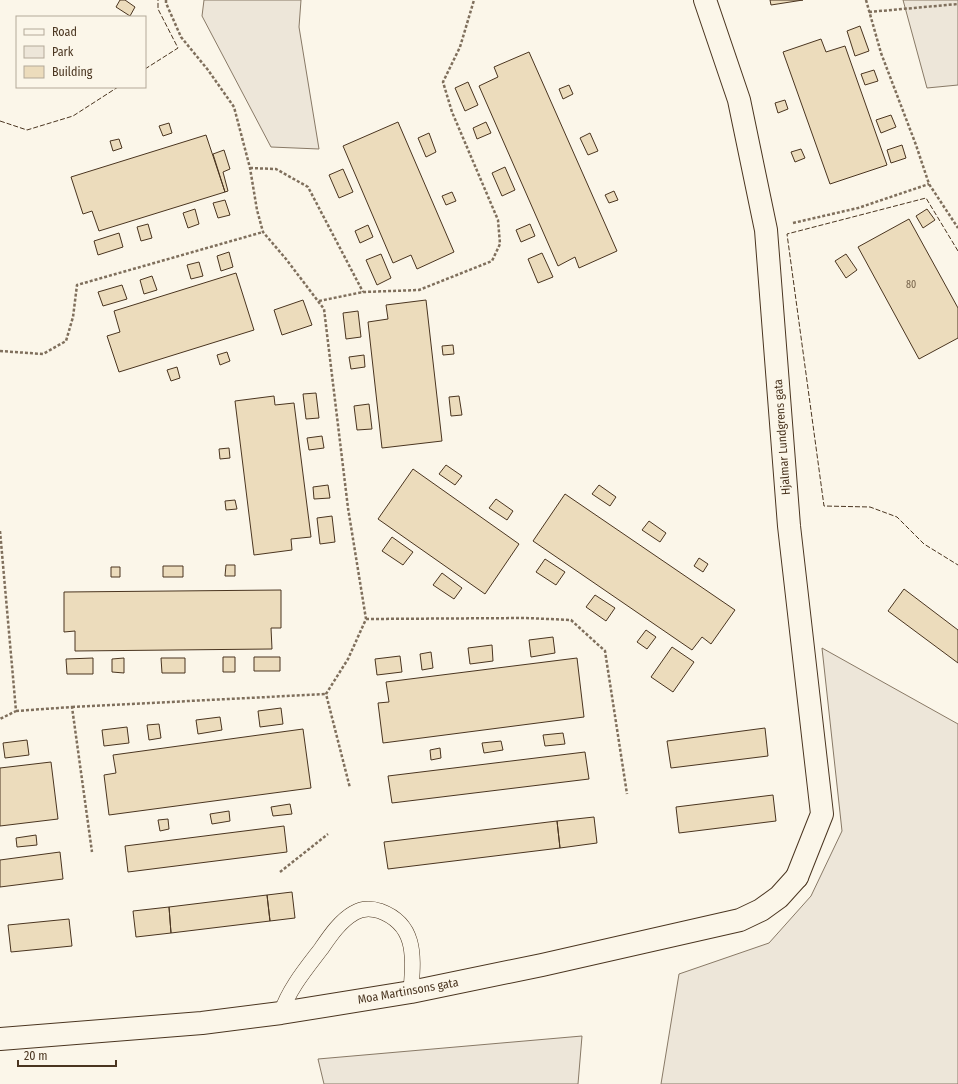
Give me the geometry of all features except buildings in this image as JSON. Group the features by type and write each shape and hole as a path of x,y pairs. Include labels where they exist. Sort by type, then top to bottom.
{"street":[{"name":"Hjalmar Lundgrens gata","path":"705,0 739,100 766,230 789,526 822,814 797,877"},
{"name":"Moa Martinsons gata","path":"0,1039 202,1023 281,1013 411,992 542,965 740,920 761,910 780,897 797,877"}],"lane":[{"path":"281,1013 286,998 298,979 336,929 346,918 362,909 374,909 387,914 400,924 410,939 413,957 411,992"}],"path":[{"path":"166,0 182,37 208,70 234,108 250,168 257,210 263,232 324,308 348,508 366,619 348,659 326,694 350,788"},
{"path":"318,301 363,292 418,290 492,261 500,244 498,220 452,112 443,82 460,47 474,0"},
{"path":"866,0 881,53 916,145 929,184 958,228"},
{"path":"869,12 958,4"},
{"path":"250,168 276,169 308,187 363,292"},
{"path":"766,230 858,208 929,184"},
{"path":"0,351 43,354 66,341 73,317 77,285 263,232"},
{"path":"0,531 16,711"},
{"path":"366,619 526,618 571,620 605,651 627,794"},
{"path":"0,719 16,711 326,694"},
{"path":"72,707 92,852"},
{"path":"280,872 328,834"}],"green space":[{"path":"204,0 301,0 299,27 319,149 271,147 202,16"},
{"path":"903,0 958,0 958,85 927,88"},
{"path":"822,648 958,724 958,1084 661,1084 679,974 769,943 811,896 842,831"},
{"path":"582,1036 578,1084 324,1084 318,1059"}],"fence":[{"path":"146,68 178,48 158,9 158,0"},
{"path":"0,121 27,130 73,116 116,88"},
{"path":"958,251 926,198 787,234 824,506 870,507 897,517 924,544 958,565"}]}
